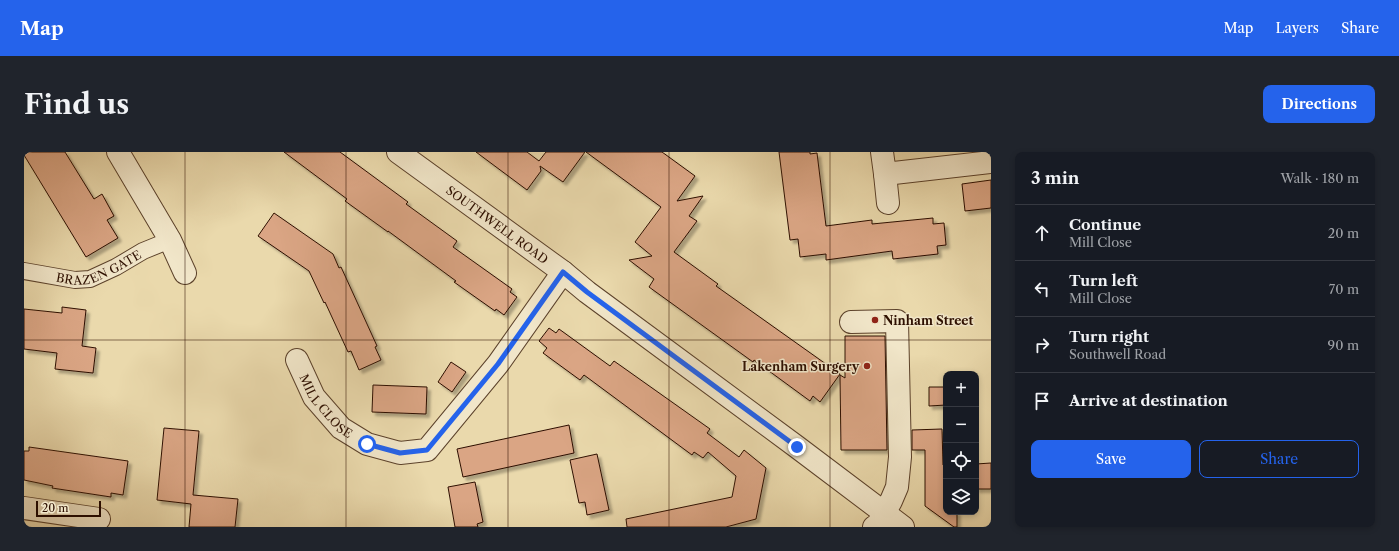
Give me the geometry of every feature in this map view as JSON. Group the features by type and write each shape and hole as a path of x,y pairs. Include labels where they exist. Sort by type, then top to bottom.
{"street":[{"path":"118,152 170,240 185,273"},
{"name":"SOUTHWELL ROAD","path":"398,152 563,272 587,292 773,429 880,520 903,527"},
{"path":"882,152 888,203"},
{"path":"885,174 991,162"},
{"name":"BRAZEN GATE","path":"24,271 75,280 90,279 116,267 143,251 170,240"},
{"name":"MILL CLOSE","path":"297,360 314,397 341,428 367,444 400,453 427,450 498,364 563,272"},
{"path":"851,322 897,321 900,458 897,487 880,520"},
{"path":"24,508 99,519"}],"building":[{"path":"24,152 65,152 94,199 102,194 114,216 107,220 118,238 86,257 24,155"},
{"path":"284,152 340,152 408,202 406,204 457,241 453,247 512,289 510,292 517,297 504,315 496,309 495,311 454,282 456,281 388,231 345,201 347,199"},
{"path":"476,152 527,152 539,161 546,152 585,152 563,182 540,166 541,171 527,190"},
{"path":"586,152 662,152 695,176 677,201 703,196 689,216 697,221 674,252 718,284 716,286 840,374 820,402 813,396 810,401 649,287 654,279 629,260 652,256 635,242 661,207"},
{"path":"779,152 817,153 826,226 872,220 872,224 933,218 933,224 944,223 946,245 937,246 938,254 893,259 892,251 826,260 826,254 800,257 798,239 790,240"},
{"path":"991,180 991,208 965,211 962,184"},
{"path":"274,213 333,254 339,268 341,267 377,346 375,347 381,360 359,370 351,351 348,352 309,271 258,236"},
{"path":"62,307 86,310 82,346 96,348 93,373 55,369 57,353 24,349 24,309 62,313"},
{"path":"549,328 556,333 559,329 610,366 614,361 710,429 707,433 739,457 744,450 766,468 756,519 726,527 627,527 626,519 732,497 736,476 708,452 703,458 694,452 692,455 584,375 580,380 543,353 547,348 539,341"},
{"name":"Lakenham Surgery","path":"845,336 885,336 887,450 841,450 840,375 845,378"},
{"path":"451,362 466,372 452,392 438,382"},
{"path":"373,385 427,387 426,414 372,412"},
{"path":"929,387 943,387 943,405 929,406"},
{"path":"569,425 574,453 463,477 457,449"},
{"path":"164,428 199,431 193,495 238,499 235,527 189,527 191,504 157,500"},
{"path":"942,429 943,515 957,515 957,527 954,527 925,506 925,450 912,450 912,430"},
{"path":"29,447 128,461 123,495 111,493 111,497 52,488 53,486 24,480 24,451 29,451"},
{"path":"597,454 609,510 587,515 585,502 579,503 570,460"},
{"path":"991,463 991,489 979,489 979,464"},
{"path":"475,482 483,522 477,524 478,527 455,527 448,487"}],"place":[{"name":"Ninham Street","path":"875,320"},
{"name":"Lakenham Surgery","path":"867,366"}],"route":[{"path":"367,444 400,453 427,450 498,364 563,272 587,292 797,447"}]}
